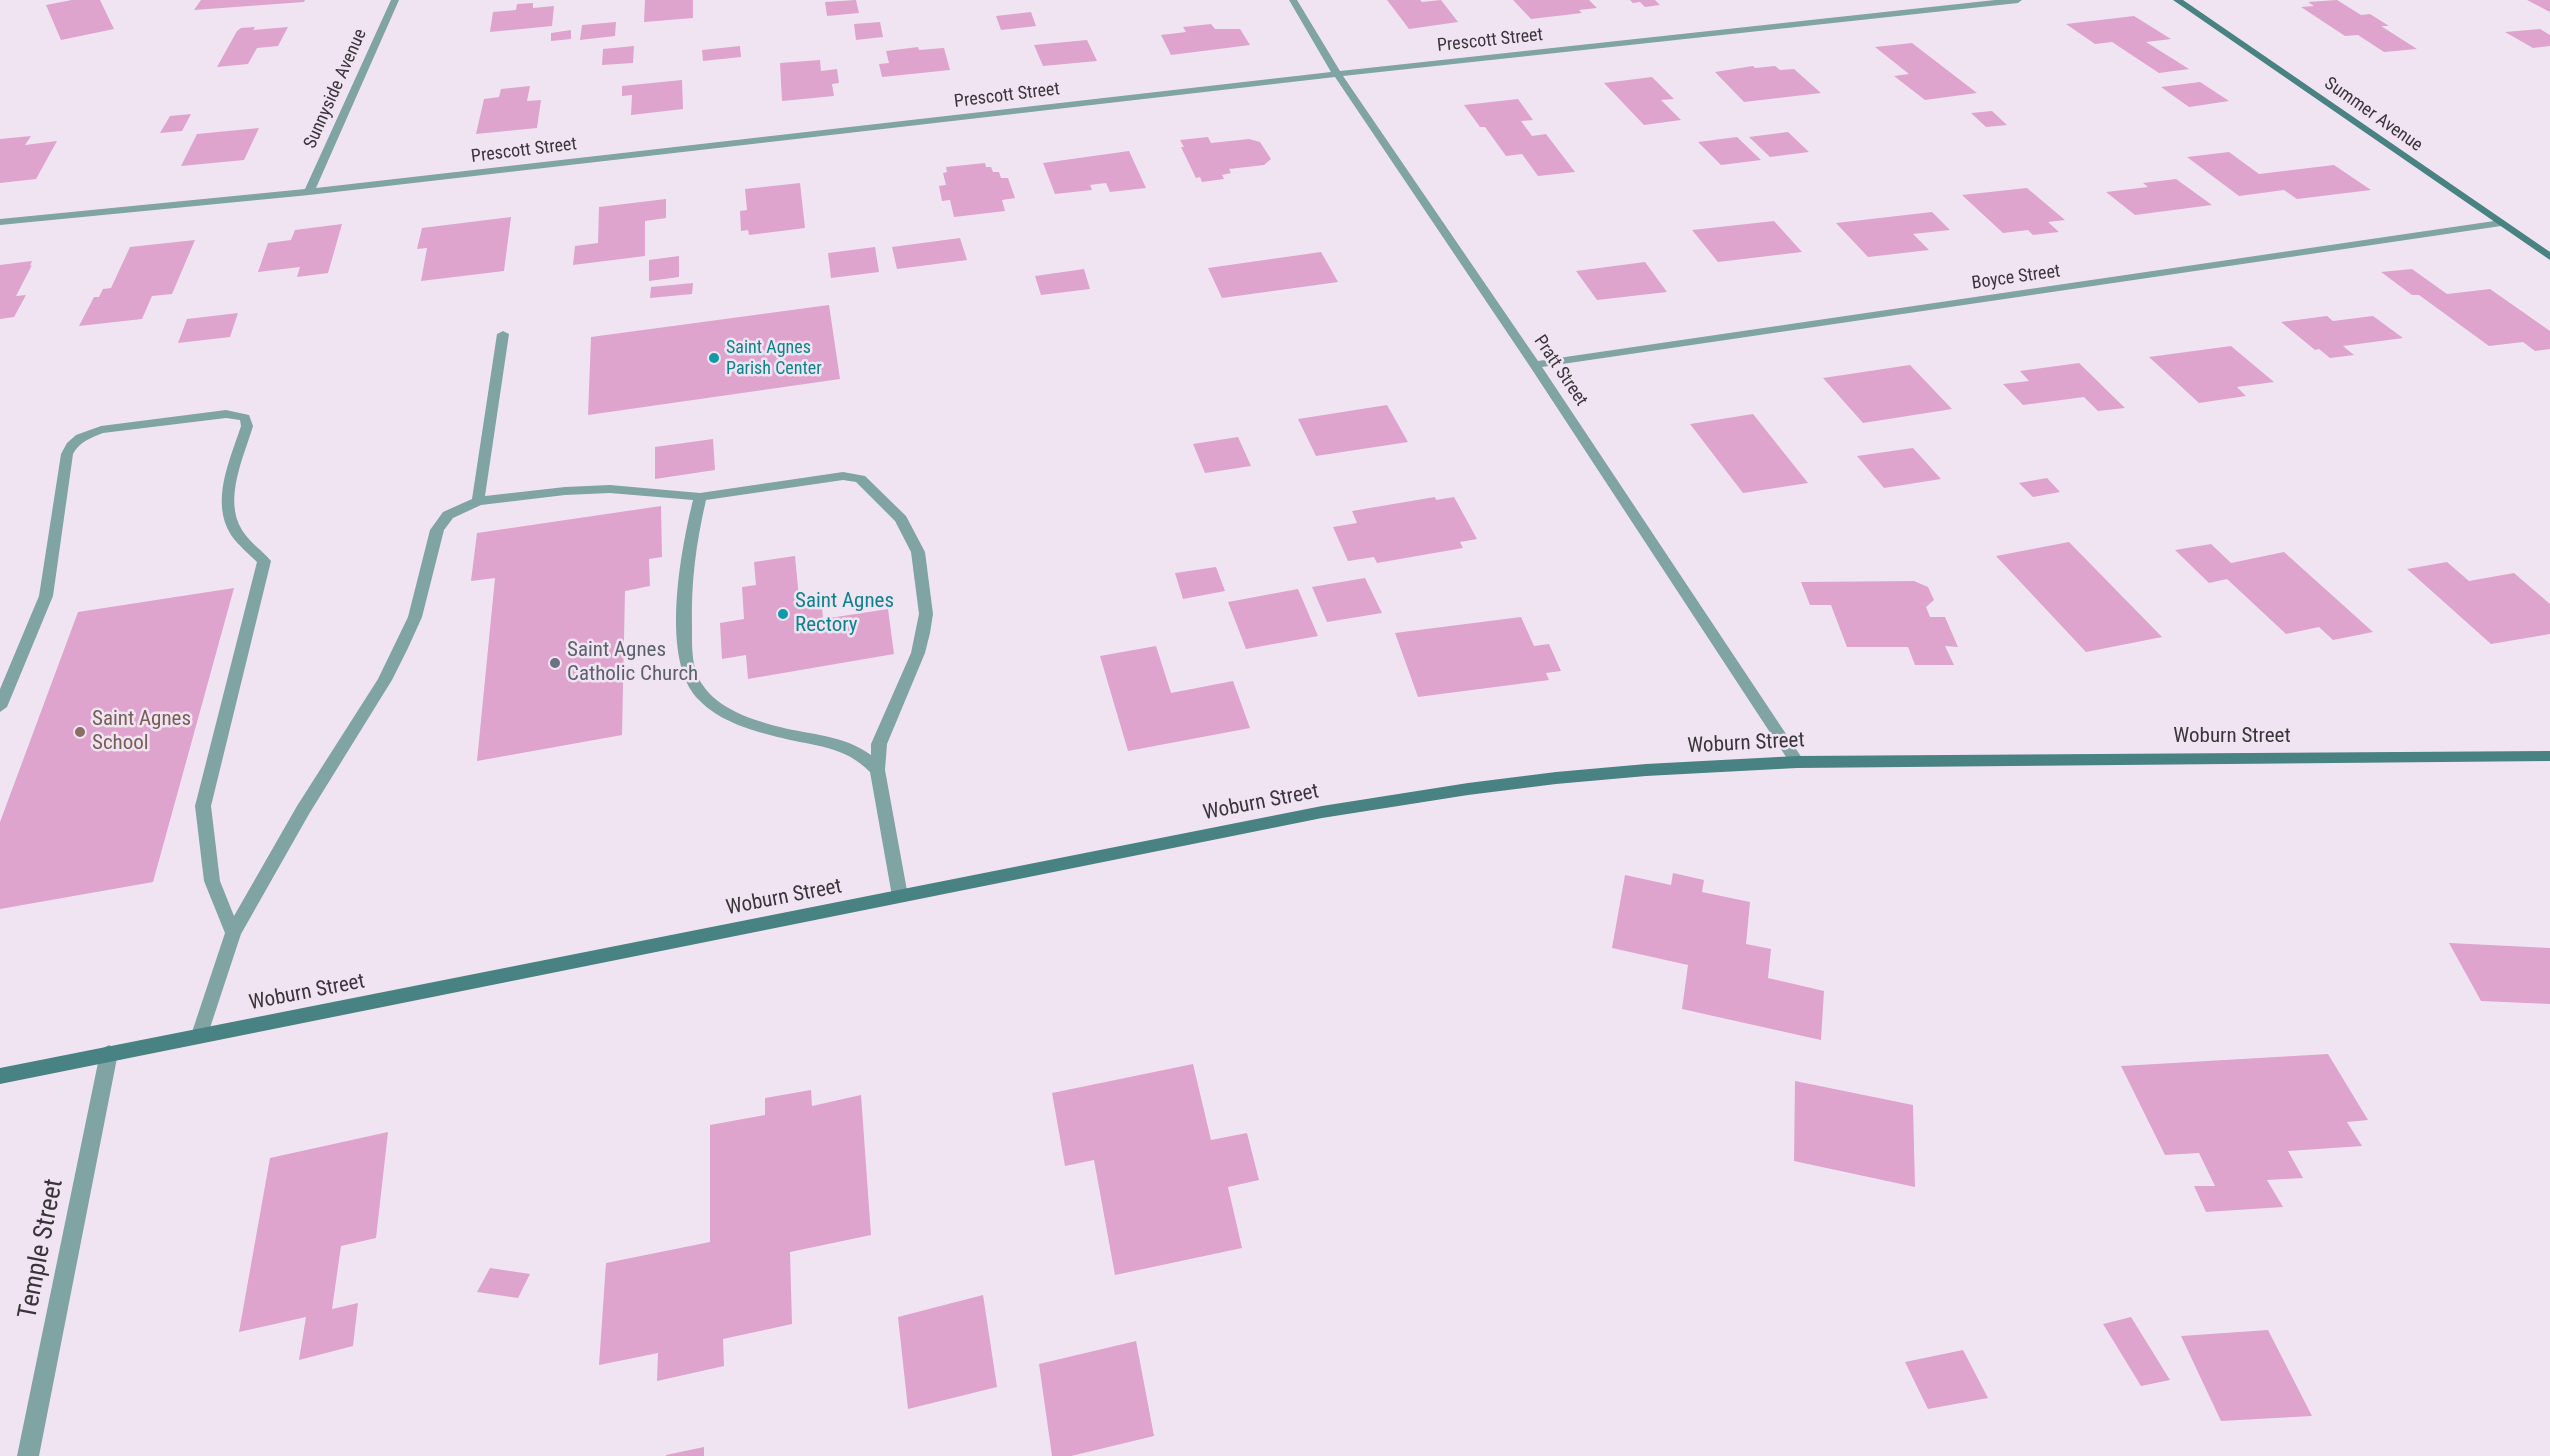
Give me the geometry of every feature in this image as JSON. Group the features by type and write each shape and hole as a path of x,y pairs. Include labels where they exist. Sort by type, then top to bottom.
{"street":[{"name":"Sunnyside Avenue","path":"309,192 395,0"},
{"name":"Pratt Street","path":"1293,0 1337,74 1535,365 1797,762"},
{"name":"Prescott Street","path":"0,222 309,192 1337,74 2018,0"},
{"name":"Summer Avenue","path":"2177,0 2550,256"},
{"name":"Boyce Street","path":"1535,365 2501,224"},
{"path":"478,501 504,334"},
{"path":"0,707 46,596 67,454 71,446 87,435 110,429 226,414 245,418 248,426 230,487 229,519 236,533 264,561 203,806 212,881 233,933"},
{"path":"200,1035 233,933 303,810 385,680 415,617 439,525 455,511 478,501 587,489 632,490 700,497 832,477 853,476 860,479 901,519 918,552 926,614 918,654 879,744 877,770 900,896"},
{"path":"700,497 684,579 685,647 688,669 696,687 716,706 751,725 846,746 867,758 877,770"},
{"name":"Woburn Street","path":"0,1076 1322,812 1442,792 1569,776 1797,762 2550,756"},
{"name":"Temple Street","path":"28,1456 109,1053"}],"building":[{"path":"72,0 100,0 114,29 61,40 46,5"},
{"path":"201,0 305,0 304,2 194,10"},
{"path":"645,0 693,0 693,18 644,22"},
{"path":"856,0 859,13 827,16 825,2"},
{"path":"1387,0 1420,0 1422,2 1441,0 1458,22 1409,29"},
{"path":"1513,0 1589,0 1597,8 1579,10 1582,13 1531,19"},
{"path":"1630,0 1655,0 1660,5 1645,7 1640,2 1633,3"},
{"path":"2337,0 2361,15 2370,14 2389,26 2381,26 2417,49 2384,52 2358,35 2345,36 2301,7 2314,6 2308,2"},
{"path":"2527,0 2550,0 2550,12"},
{"path":"533,3 533,8 554,6 552,26 490,32 493,12 516,10 517,4"},
{"path":"1031,12 1036,26 1001,30 996,16"},
{"path":"2134,16 2171,39 2146,42 2189,69 2159,73 2112,42 2095,44 2066,24"},
{"path":"616,22 615,36 580,40 582,25"},
{"path":"880,22 883,37 856,40 854,24"},
{"path":"1211,24 1215,29 1240,29 1250,45 1171,55 1161,35 1186,32 1183,27"},
{"path":"255,27 253,30 288,27 278,46 257,48 248,64 217,67 237,31 241,28"},
{"path":"2540,29 2550,35 2550,46 2533,48 2505,32"},
{"path":"571,30 571,39 551,41 551,33"},
{"path":"1087,40 1097,61 1043,66 1034,45"},
{"path":"1912,43 1977,93 1925,100 1894,76 1909,74 1875,47"},
{"path":"634,46 633,63 602,65 603,49"},
{"path":"740,46 741,57 703,61 702,50"},
{"path":"918,47 919,50 944,48 950,70 882,77 879,64 889,63 886,51"},
{"path":"820,60 821,71 837,69 839,83 832,84 834,96 782,101 780,63"},
{"path":"1753,66 1755,68 1775,66 1780,70 1794,69 1821,93 1744,102 1715,72"},
{"path":"1652,77 1674,99 1661,100 1681,120 1644,125 1604,83"},
{"path":"682,80 683,109 631,115 632,95 622,96 622,86"},
{"path":"2200,82 2229,101 2189,107 2161,87"},
{"path":"530,86 527,101 541,100 537,128 476,134 484,99 499,97 501,89"},
{"path":"1518,99 1533,120 1521,121 1532,136 1546,134 1575,172 1538,176 1522,154 1506,156 1485,127 1480,127 1464,105"},
{"path":"1992,111 2007,125 1986,127 1971,113"},
{"path":"191,114 182,131 160,133 170,116"},
{"path":"259,128 244,160 181,166 197,134"},
{"path":"1788,132 1809,152 1770,157 1749,137"},
{"path":"31,136 25,145 57,141 36,179 0,183 0,139"},
{"path":"1208,137 1211,143 1249,139 1260,142 1271,159 1264,165 1229,169 1231,173 1222,175 1224,179 1202,182 1200,177 1196,178 1180,140"},
{"path":"1737,137 1761,160 1721,165 1698,142"},
{"path":"1129,151 1146,188 1110,192 1106,183 1090,185 1092,190 1055,194 1043,163"},
{"path":"2229,152 2259,174 2334,165 2371,190 2297,199 2284,190 2239,196 2187,157"},
{"path":"985,163 986,167 991,167 993,172 999,172 1001,178 1008,178 1015,198 1002,200 1005,211 954,217 950,200 942,201 939,186 946,185 943,173 947,172 946,167"},
{"path":"2176,179 2212,205 2135,215 2106,192 2148,187 2143,183"},
{"path":"800,183 805,228 749,235 748,230 741,231 740,211 747,210 745,189"},
{"path":"2027,188 2065,220 2048,222 2059,232 2033,235 2028,230 2003,233 1962,195"},
{"path":"666,199 666,218 645,221 645,256 573,265 575,246 598,243 599,207"},
{"path":"1932,212 1950,230 1913,234 1929,250 1868,257 1836,223"},
{"path":"511,217 504,271 421,281 427,248 417,249 422,228"},
{"path":"1774,221 1802,252 1718,262 1692,230"},
{"path":"342,224 328,273 297,277 300,267 258,272 268,243 291,240 295,230"},
{"path":"960,238 967,260 897,269 892,247"},
{"path":"195,240 172,294 152,296 142,319 79,326 94,297 99,297 103,289 111,288 130,247"},
{"path":"875,247 879,272 831,278 828,253"},
{"path":"1321,252 1338,282 1222,298 1208,268"},
{"path":"679,256 679,277 649,281 649,260"},
{"path":"32,261 16,296 26,295 14,317 0,319 0,265"},
{"path":"1645,262 1667,292 1597,300 1576,271"},
{"path":"1084,269 1090,289 1041,295 1035,276"},
{"path":"2412,269 2447,294 2490,289 2550,331 2550,349 2535,351 2523,342 2489,346 2419,295 2412,295 2381,272"},
{"path":"693,283 692,294 650,298 651,287"},
{"name":"Saint Agnes Parish Center","path":"829,305 840,379 588,415 591,337"},
{"path":"238,313 230,337 178,343 187,319"},
{"path":"2327,316 2333,321 2373,316 2403,338 2343,346 2354,355 2330,358 2319,349 2315,350 2281,322"},
{"path":"2231,346 2274,382 2237,387 2246,396 2199,403 2149,357"},
{"path":"2079,363 2125,408 2098,411 2084,397 2023,405 2003,384 2029,381 2020,371"},
{"path":"1910,365 1952,409 1863,423 1823,378"},
{"path":"1387,405 1408,442 1316,456 1298,419"},
{"path":"1753,414 1808,483 1743,493 1690,424"},
{"path":"1238,437 1251,466 1205,473 1193,444"},
{"path":"713,439 715,470 655,479 655,447"},
{"path":"1913,448 1941,479 1884,488 1857,456"},
{"path":"2047,478 2060,492 2033,497 2019,483"},
{"path":"1435,497 1436,500 1454,497 1477,539 1460,542 1463,548 1377,563 1374,557 1348,561 1333,527 1357,523 1352,511"},
{"name":"Saint Agnes Catholic Church","path":"661,506 662,557 649,559 650,586 625,591 622,735 477,761 495,578 471,581 477,533"},
{"path":"2069,542 2162,637 2086,652 1996,556"},
{"path":"2211,544 2231,563 2284,552 2373,632 2333,640 2319,627 2286,634 2227,579 2209,583 2175,550"},
{"name":"Saint Agnes Rectory","path":"795,556 800,609 822,606 823,619 888,609 894,654 748,679 746,655 722,659 720,623 744,619 742,587 756,585 754,562"},
{"path":"2447,562 2469,581 2514,573 2550,604 2550,634 2491,644 2407,569"},
{"path":"1216,567 1225,591 1183,599 1175,573"},
{"path":"1365,578 1382,613 1327,622 1312,587"},
{"path":"1914,581 1928,587 1934,600 1926,607 1930,617 1945,617 1958,647 1945,646 1954,665 1915,665 1908,647 1847,647 1831,605 1810,605 1801,582"},
{"path":"234,588 153,882 0,909 0,822 78,612"},
{"path":"1298,589 1318,636 1246,649 1228,602"},
{"path":"1521,617 1534,646 1549,644 1561,671 1546,673 1549,680 1418,697 1395,633"},
{"path":"1156,646 1171,693 1233,681 1250,728 1128,751 1100,656"},
{"path":"1673,873 1704,880 1702,892 1750,902 1746,944 1771,949 1768,978 1824,991 1821,1040 1682,1009 1688,965 1612,948 1625,875 1671,885"},
{"path":"2449,943 2550,948 2550,1004 2481,1001"},
{"path":"2328,1054 2368,1120 2347,1122 2362,1146 2288,1151 2303,1178 2267,1180 2283,1207 2206,1212 2194,1186 2215,1186 2199,1153 2165,1155 2121,1066"},
{"path":"1193,1064 1211,1140 1247,1133 1259,1180 1228,1187 1242,1248 1115,1275 1094,1160 1065,1166 1052,1093"},
{"path":"1795,1081 1913,1105 1915,1187 1794,1161"},
{"path":"811,1090 812,1106 861,1095 871,1235 790,1252 792,1324 723,1339 724,1366 657,1381 658,1353 599,1365 606,1263 710,1242 710,1125 765,1115 765,1098"},
{"path":"388,1132 376,1238 341,1246 332,1309 358,1303 353,1346 299,1360 306,1317 239,1332 270,1158"},
{"path":"490,1268 530,1274 518,1298 477,1292"},
{"path":"983,1295 997,1387 908,1409 898,1317"},
{"path":"2131,1317 2170,1380 2141,1386 2103,1324"},
{"path":"2268,1330 2312,1416 2221,1421 2181,1336"},
{"path":"1136,1341 1154,1436 1071,1456 1052,1456 1039,1364"},
{"path":"1963,1350 1988,1398 1928,1409 1905,1362"},
{"path":"704,1447 704,1456 666,1456 666,1455"}],"place":[{"name":"Saint Agnes Parish Center","path":"714,358"},
{"name":"Saint Agnes Rectory","path":"783,614"},
{"name":"Saint Agnes Catholic Church","path":"555,663"},
{"name":"Saint Agnes School","path":"80,732"}]}
